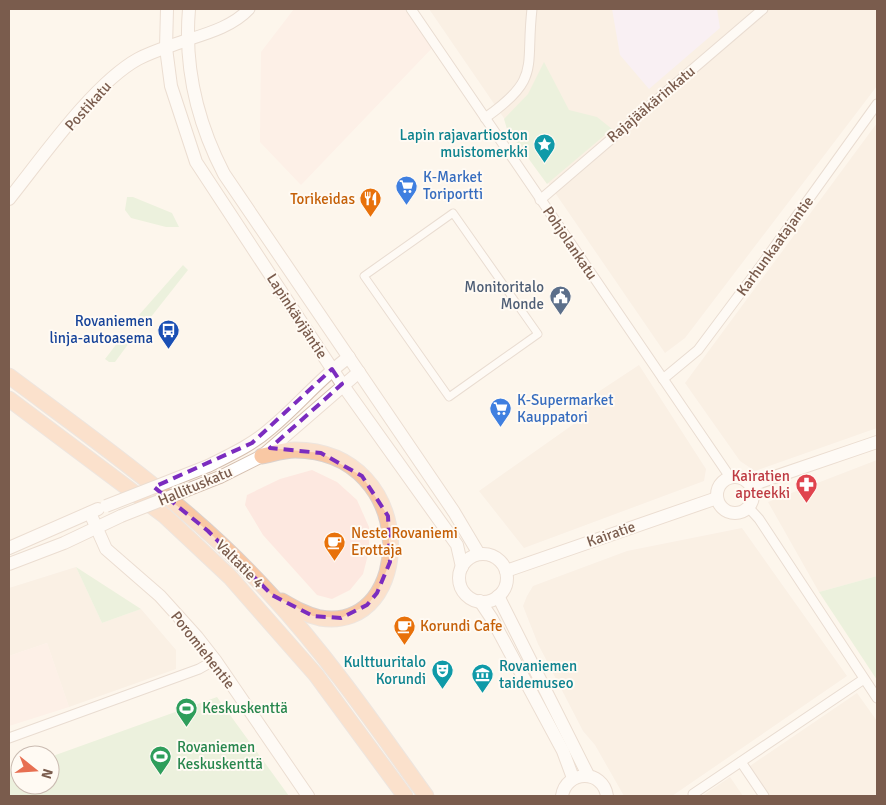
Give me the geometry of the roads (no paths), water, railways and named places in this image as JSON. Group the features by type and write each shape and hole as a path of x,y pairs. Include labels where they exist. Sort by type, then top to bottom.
{"highway":[{"name":"Valtatie 4","path":"9,376 135,471 208,531 272,595 352,695 426,796"},
{"name":"Valtatie 4","path":"9,399 165,516 230,577 316,675 405,796"},
{"path":"262,456 294,450 321,453 339,460 362,476 372,488 388,516 391,530 390,562 384,578 377,593 367,605 355,613 329,619 312,616 272,595"}],"main road":[{"name":"Lapinkävijäntie","path":"167,9 166,48 170,86 196,162 342,384 457,545 462,567"},
{"name":"Lapinkävijäntie","path":"189,9 190,71 198,108 218,162 454,512 479,554"},
{"name":"Postikatu","path":"9,199 90,99 114,77 138,59 188,40"},
{"name":"Hallituskatu","path":"9,548 106,506 208,466 252,443 270,429 332,369 349,357"},
{"name":"Hallituskatu","path":"9,564 64,543 120,516 220,477 262,456 342,384 359,372"},
{"path":"751,485 877,442"},
{"path":"730,477 742,478 751,485 754,497 749,508 739,513 727,512 722,508 717,498 721,483 730,477"},
{"name":"Kairatie","path":"506,571 717,498"},
{"name":"Poromiehentie","path":"90,513 106,549 160,596 215,660 308,796"},
{"path":"479,554 496,558 506,571 506,585 498,596 490,600 480,601 467,595 462,588 459,578 462,567 469,558 479,554"},
{"path":"498,596 588,775 601,783 607,796"},
{"path":"480,601 492,619 564,751 573,778"},
{"path":"562,796 565,785 573,778 588,775"}],"street":[{"path":"188,40 221,28 241,17 249,9"},
{"name":"Pohjolankatu","path":"411,9 730,477"},
{"path":"485,118 514,94 526,77 531,54 532,9"},
{"name":"Rajajääkärinkatu","path":"540,200 763,9"},
{"name":"Karhunkaatajantie","path":"663,379 698,350 877,104"},
{"path":"453,213 538,334 449,397 364,276 453,213"},
{"path":"749,508 759,519 877,698"},
{"path":"9,738 199,669 215,660"},
{"path":"693,794 864,679"},
{"path":"741,762 764,796"}],"place":[{"name":"Lapin rajavartioston muistomerkki","path":"544,163"},
{"name":"K-Market Toriportti","path":"407,205"},
{"name":"Torikeidas","path":"371,218"},
{"name":"Monitoritalo Monde","path":"560,315"},
{"name":"Rovaniemen linja-autoasema","path":"169,349"},
{"name":"K-Supermarket Kauppatori","path":"501,428"},
{"name":"Kairatien apteekki","path":"806,504"},
{"name":"Neste Rovaniemi Erottaja","path":"335,561"},
{"name":"Korundi Cafe","path":"404,645"},
{"name":"Kulttuuritalo Korundi","path":"442,690"},
{"name":"Rovaniemen taidemuseo","path":"483,694"},
{"name":"Keskuskenttä","path":"186,727"},
{"name":"Rovaniemen Keskuskenttä","path":"161,775"}]}
